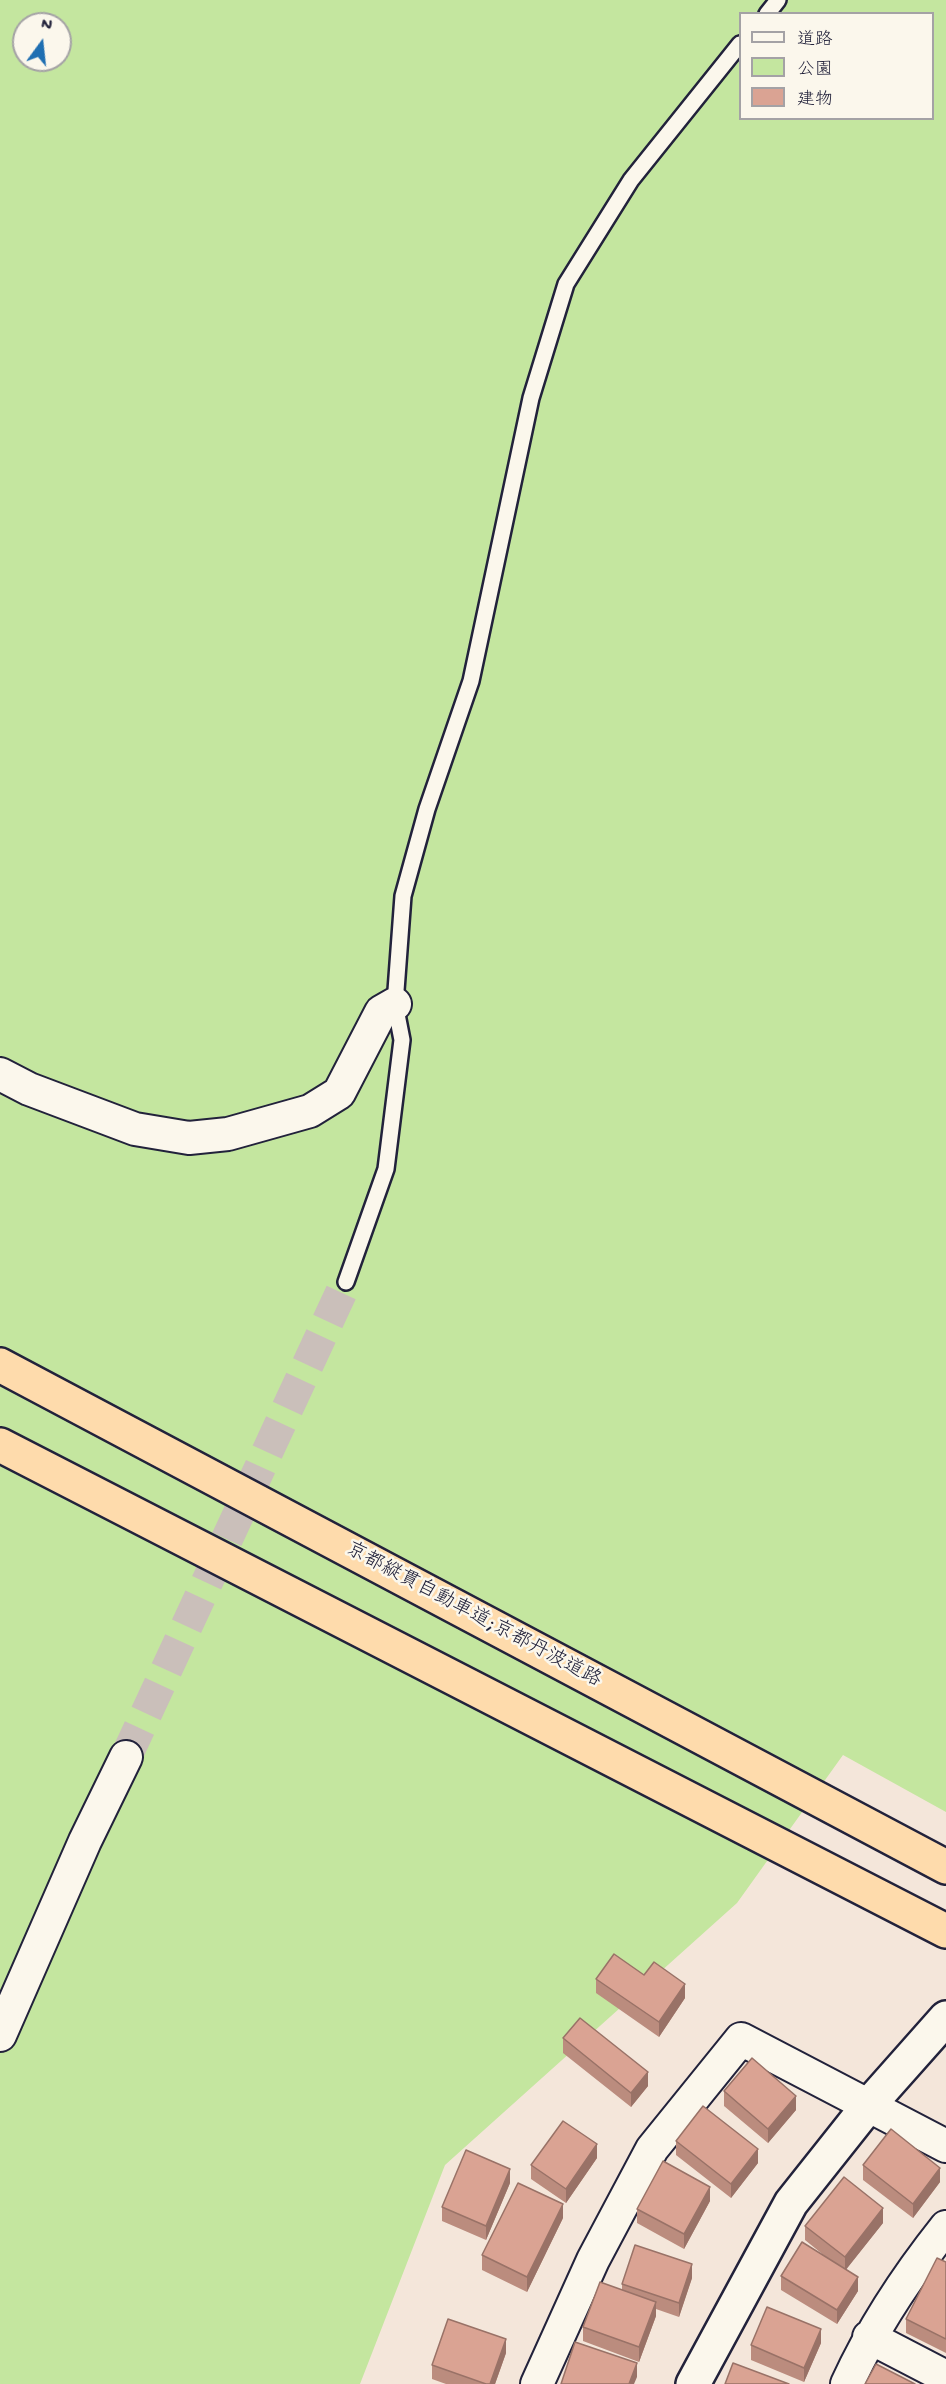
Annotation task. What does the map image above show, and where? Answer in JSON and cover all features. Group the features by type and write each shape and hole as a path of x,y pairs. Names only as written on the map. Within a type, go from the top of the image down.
{"highway":[{"name":"京都縦貫自動車道;京都丹波道路","path":"0,1365 946,1867"},
{"path":"0,1445 946,1931"}],"street":[{"path":"0,1074 28,1089 135,1129 189,1138 228,1134 310,1111 339,1093 381,1012 395,1004"},
{"path":"0,2036 85,1841 126,1757"},
{"path":"693,2384 790,2203 898,2070 946,2018"},
{"path":"537,2384 592,2260 652,2149 741,2039 946,2146"},
{"path":"847,2384 869,2337 920,2260 946,2227"},
{"path":"869,2337 946,2378"}],"lane":[{"path":"768,12 778,0"},
{"path":"346,1282 386,1169 402,1040 395,1004 403,896 427,809 471,681 531,398 566,284 631,180 739,46"}],"green space":[{"path":"0,0 946,0 946,1812 843,1755 737,1903 445,2165 360,2384 0,2384"}],"building":[{"path":"614,1954 644,1975 654,1962 685,1984 659,2022 596,1979"},
{"path":"580,2018 648,2072 631,2093 563,2038"},
{"path":"752,2058 796,2096 768,2129 724,2091"},
{"path":"703,2106 758,2149 731,2184 676,2141"},
{"path":"563,2121 597,2144 566,2189 531,2165"},
{"path":"891,2129 940,2168 913,2204 863,2165"},
{"path":"466,2150 510,2169 486,2226 442,2207"},
{"path":"663,2161 710,2187 684,2234 637,2209"},
{"path":"844,2177 883,2208 845,2257 805,2226"},
{"path":"518,2183 563,2204 527,2277 482,2255"},
{"path":"802,2242 858,2277 837,2310 781,2276"},
{"path":"635,2245 692,2264 679,2303 622,2284"},
{"path":"937,2258 946,2262 946,2339 906,2319"},
{"path":"600,2282 656,2302 639,2347 583,2327"},
{"path":"767,2307 821,2329 804,2368 751,2345"},
{"path":"448,2319 506,2339 490,2384 432,2365"},
{"path":"575,2342 637,2363 629,2384 561,2384"},
{"path":"733,2363 789,2384 725,2384"},
{"path":"876,2364 915,2384 865,2384"}],"tunnel":[{"path":"126,1757 346,1282"}]}
